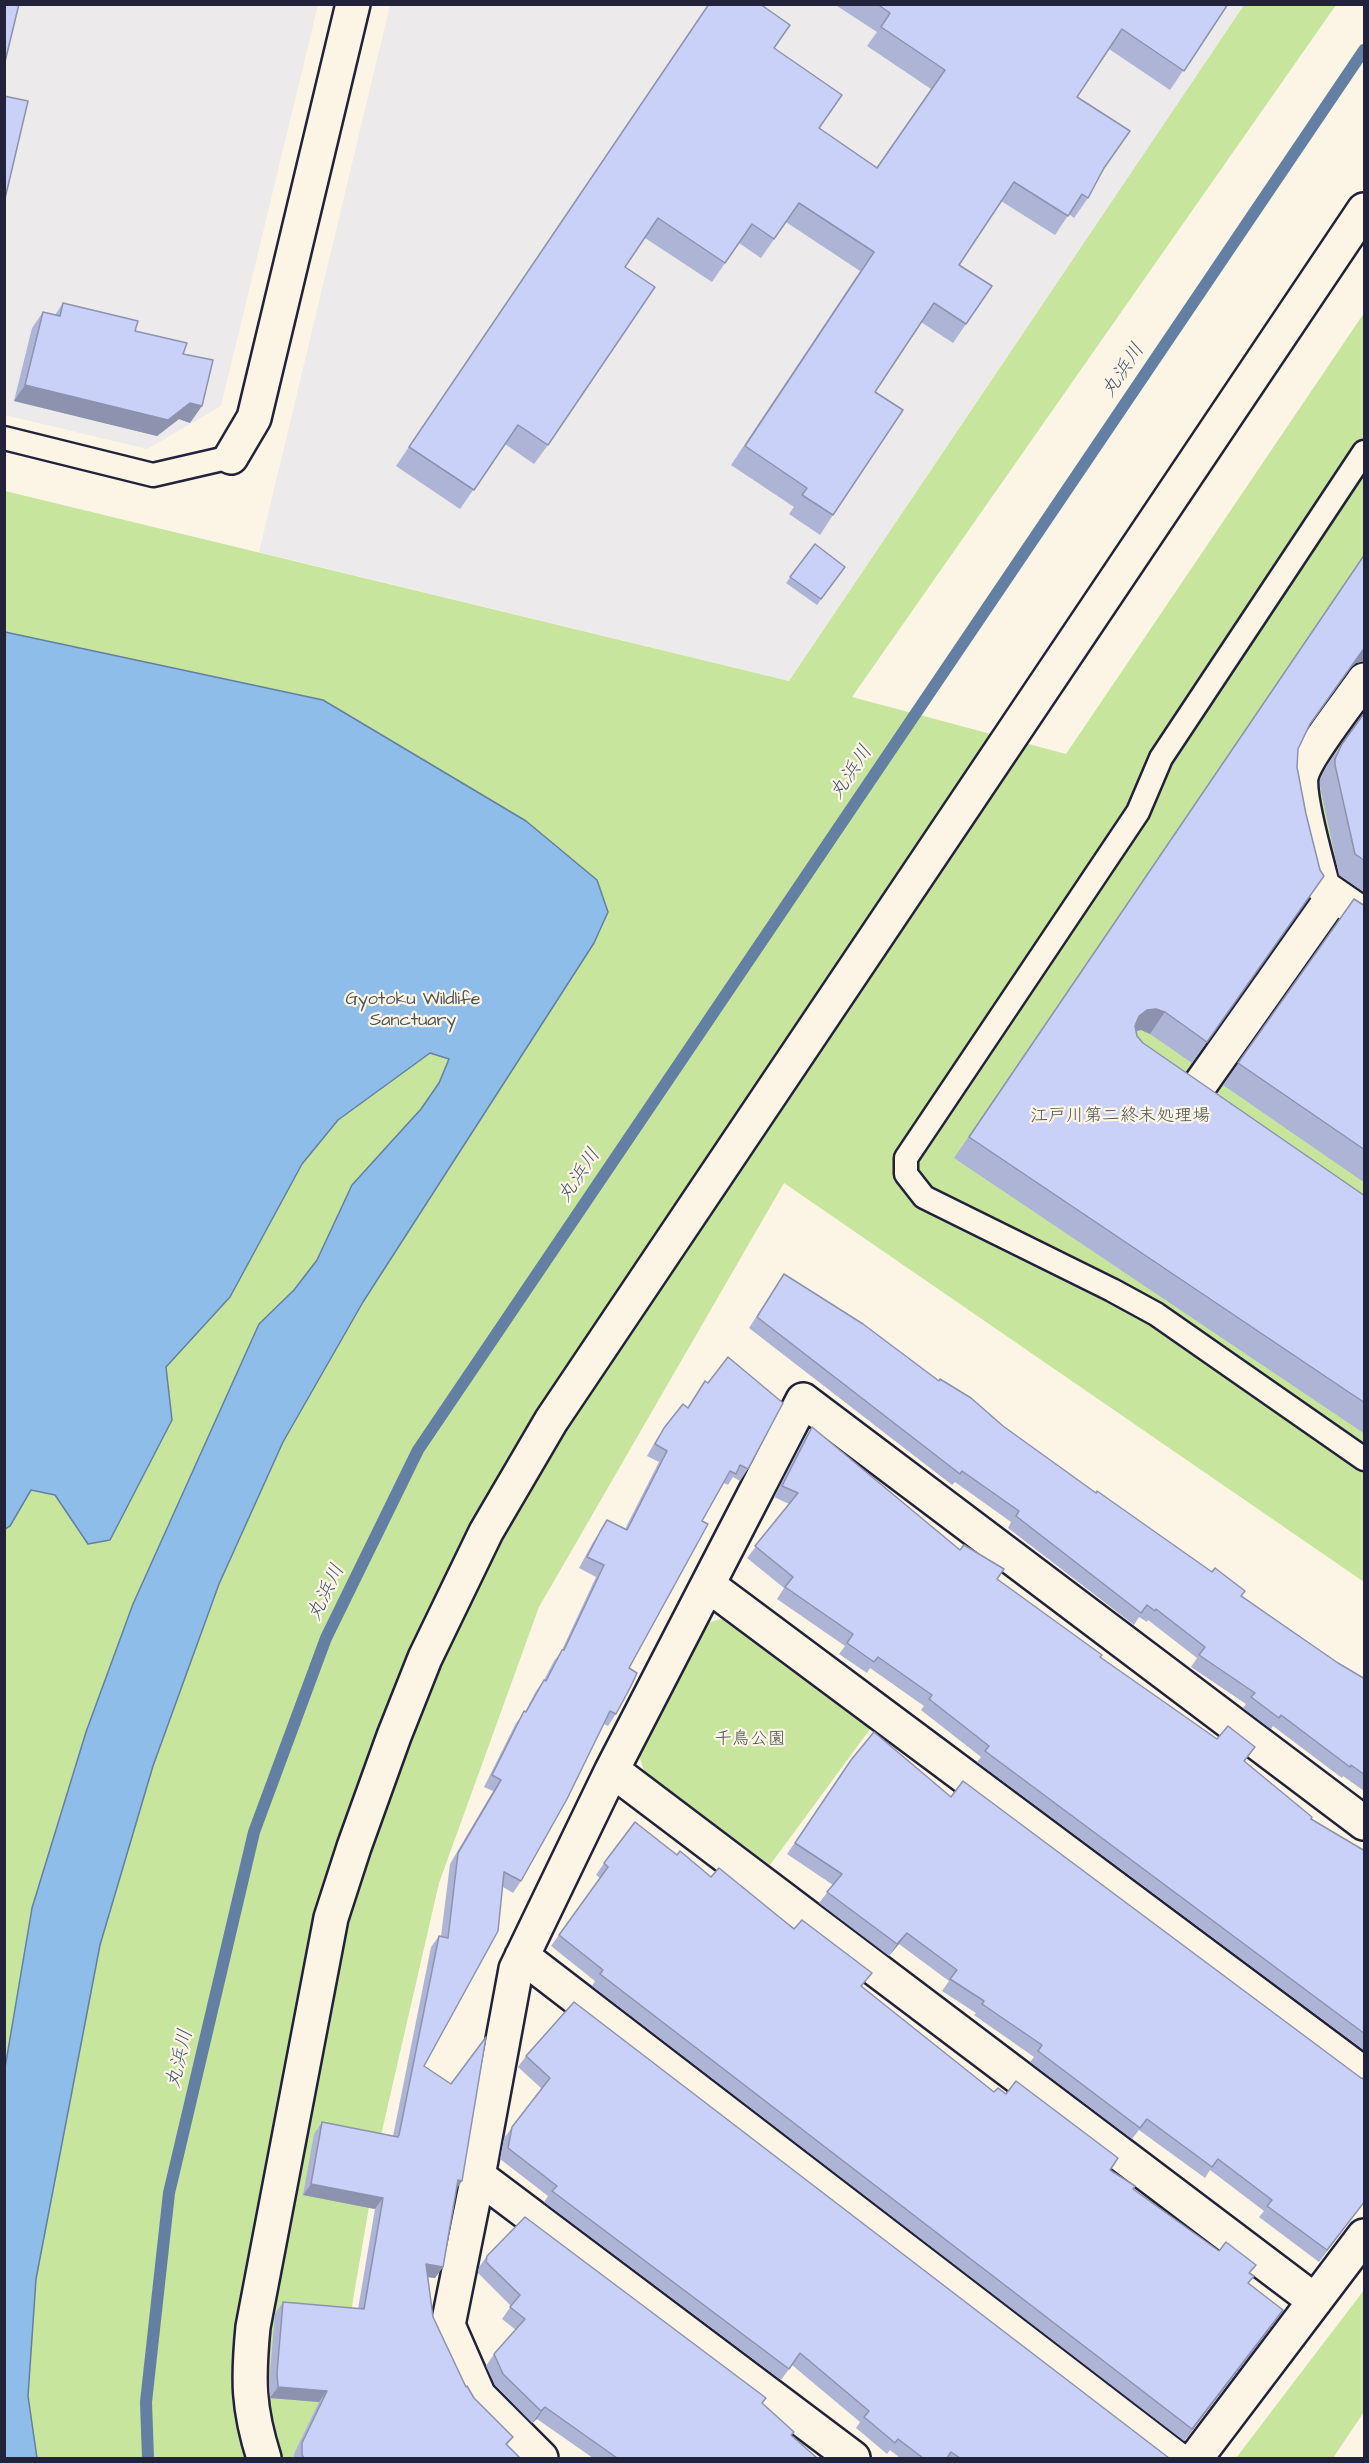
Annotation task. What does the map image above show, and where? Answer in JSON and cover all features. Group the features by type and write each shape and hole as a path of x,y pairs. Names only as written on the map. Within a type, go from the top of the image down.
{"street":[{"path":"231,457 254,418 353,4"},
{"path":"264,2458 253,2424 250,2395 249,2370 253,2327 331,1918 354,1847 425,1658 486,1532 551,1421 1365,210"},
{"path":"1365,680 1309,759 1301,777 1302,798 1323,887 1365,915"},
{"path":"1168,1069 1207,1096 1334,895"},
{"path":"542,2458 479,2396 448,2325 516,1969 612,1770 803,1400 1365,1823"},
{"path":"708,1585 1365,2074"},
{"path":"612,1770 1315,2301"},
{"path":"522,1956 1176,2458"},
{"path":"478,2176 853,2458"},
{"path":"1196,2458 1365,2236"}],"lane":[{"path":"4,438 153,475 231,457"},
{"path":"1365,452 1161,758 1138,812 906,1158 906,1174 924,1197 1156,1314 1365,1459"}],"shaded area":[{"path":"5,5 318,5 221,406 147,449 5,415"},
{"path":"390,5 1244,5 789,681 259,552"}],"green space":[{"name":"Gyotoku Wildlife Sanctuary","path":"1244,5 1336,5 852,697 1066,754 1364,313 1364,1582 784,1183 539,1607 439,1883 382,2131 346,2341 365,2458 5,2458 5,491 789,681"},
{"name":"千鳥公園","path":"729,1616 876,1721 770,1865 644,1771 638,1752 702,1625"},
{"path":"1364,2290 1364,2412 1333,2458 1236,2458"}],"water":[{"path":"5,632 323,700 526,821 597,880 608,912 594,943 363,1302 283,1442 219,1584 153,1766 100,1945 36,2279 28,2396 37,2458 4,2458 5,2068 32,1908 86,1732 133,1604 259,1324 294,1290 317,1260 352,1185 421,1109 439,1083 449,1059 430,1053 338,1120 302,1164 230,1297 166,1367 172,1420 110,1540 88,1544 55,1495 31,1490 10,1526 5,1529"}],"building":[{"path":"4,4 19,4 4,66"},
{"path":"709,4 760,4 790,25 774,48 842,95 819,128 877,168 945,70 881,27 890,13 877,4 1228,4 1184,71 1122,29 1077,97 1130,131 1104,168 1088,198 1082,194 1068,216 1014,182 959,265 992,286 966,324 934,303 875,392 903,410 833,515 802,495 807,488 745,446 874,252 799,203 774,239 752,224 725,263 658,218 625,267 655,287 548,445 518,425 474,490 409,447"},
{"path":"4,96 28,101 4,203"},
{"path":"63,303 138,321 135,331 187,343 183,354 213,360 202,406 190,403 168,420 25,385 43,312 60,316"},
{"path":"815,544 845,567 821,599 790,577"},
{"path":"1365,554 1365,647 1310,724 1298,749 1297,767 1306,814 1320,870 1324,876 1207,1042 1165,1012 1156,1009 1147,1010 1139,1016 1135,1026 1137,1036 1143,1043 1365,1196 1365,1403 969,1137"},
{"path":"1365,712 1365,861 1355,854 1335,759 1342,744"},
{"path":"1354,899 1365,906 1365,1150 1238,1063"},
{"path":"784,1274 863,1324 939,1381 940,1379 971,1398 1003,1426 1096,1493 1097,1491 1212,1572 1215,1568 1245,1591 1241,1596 1365,1679 1365,1775 1351,1765 1350,1767 1281,1715 1279,1718 1251,1697 1255,1693 1199,1655 1205,1647 1156,1609 1155,1611 1147,1605 1141,1613 1016,1516 1019,1511 962,1471 960,1474 757,1317"},
{"path":"728,1357 783,1403 748,1469 740,1465 736,1474 730,1471 702,1521 708,1524 629,1668 637,1673 631,1686 616,1714 610,1711 567,1799 521,1881 504,1872 498,1931 424,2066 451,2084 486,2037 462,2181 458,2180 443,2267 426,2264 433,2317 466,2387 513,2437 506,2444 520,2458 304,2458 302,2443 327,2391 278,2387 277,2373 283,2302 364,2309 383,2198 311,2184 322,2122 398,2137 439,1936 448,1938 458,1853 501,1780 492,1775 524,1711 526,1712 564,1650 604,1565 587,1557 600,1532 607,1520 627,1530 667,1451 655,1444 664,1428 683,1404 688,1408 705,1381 708,1383"},
{"path":"812,1427 960,1550 964,1545 1004,1569 997,1579 1102,1655 1100,1657 1217,1739 1228,1726 1255,1747 1244,1761 1312,1817 1311,1819 1365,1851 1365,2034 985,1751 989,1746 929,1699 932,1695 878,1657 874,1662 847,1643 853,1634 785,1587 793,1577 755,1546 798,1493 782,1486"},
{"path":"874,1732 951,1797 963,1781 1365,2079 1365,2201 1327,2250 1267,2206 1272,2200 1218,2159 1212,2167 1147,2119 1140,2128 1038,2051 1042,2045 982,2004 984,2001 950,1979 957,1970 907,1933 897,1944 827,1892 842,1874 795,1843 851,1760"},
{"path":"635,1822 677,1855 680,1851 711,1877 719,1868 794,1929 802,1920 872,1973 861,1986 994,2092 998,2088 1006,2094 1016,2081 1118,2158 1110,2170 1135,2186 1133,2189 1219,2251 1226,2242 1256,2265 1249,2273 1254,2276 1248,2283 1283,2310 1192,2429 600,1974 603,1970 559,1935 608,1867 604,1863"},
{"path":"574,2002 1169,2458 960,2458 951,2452 947,2458 923,2458 898,2439 895,2443 864,2417 869,2411 800,2353 789,2369 552,2191 557,2186 508,2148 512,2127 550,2078 526,2056"},
{"path":"525,2217 766,2398 762,2403 794,2432 791,2435 817,2458 617,2458 545,2407 541,2411 503,2374 494,2354 525,2319 510,2307 520,2295 486,2262 487,2256"}],"waterway":[{"name":"丸浜川","path":"148,2458 146,2402 169,2193 254,1832 326,1638 418,1450 1364,50"}],"park label":[{"name":"江戸川第二終末処理場","path":"1120,1117"}]}
